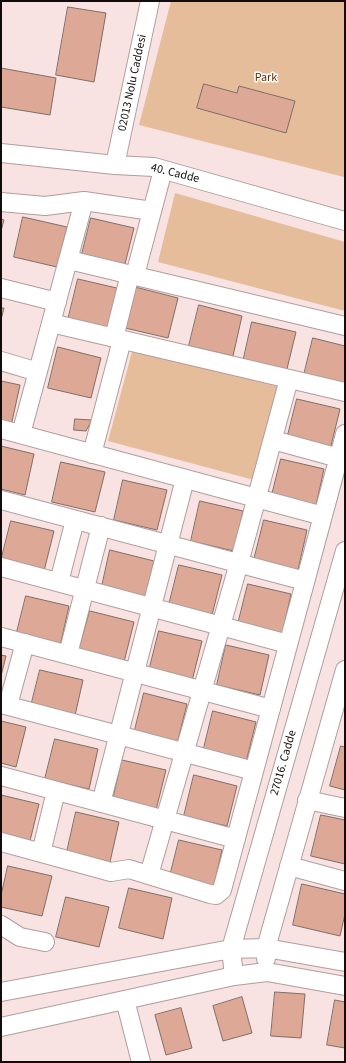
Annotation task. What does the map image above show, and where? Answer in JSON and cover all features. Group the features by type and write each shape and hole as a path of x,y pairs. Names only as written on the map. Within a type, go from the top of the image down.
{"street":[{"name":"02013 Nolu Caddesi","path":"115,165 150,1"},
{"name":"40. Cadde","path":"1,152 115,165 154,167 345,220"},
{"path":"92,454 132,275 163,170"},
{"path":"1,202 45,206 84,200 152,211"},
{"path":"21,434 84,200"},
{"path":"69,260 345,326"},
{"path":"1,288 57,302"},
{"path":"52,323 345,392"},
{"path":"1,361 38,372"},
{"path":"149,875 239,563 289,379"},
{"path":"1,429 323,516"},
{"path":"1,842 111,872 129,869 210,894 216,894 222,890 345,434"},
{"path":"273,440 339,458"},
{"path":"101,803 185,479"},
{"path":"1,500 305,581"},
{"path":"59,582 75,520"},
{"path":"68,654 101,526"},
{"name":"27016. Cadde","path":"234,976 231,949 345,551"},
{"path":"2,570 59,582 288,644"},
{"path":"1,637 271,709"},
{"path":"25,643 4,704 254,771"},
{"path":"267,972 266,948 345,670"},
{"path":"1,776 236,839"},
{"path":"41,853 56,791"},
{"path":"307,800 345,808"},
{"path":"289,866 345,881"},
{"path":"1,925 20,937 45,942"},
{"path":"1,992 231,949 266,948 345,962"},
{"path":"1,1027 234,976 267,972 345,986"},
{"path":"125,1000 141,1062"}],"green space":[{"name":"Park","path":"171,1 345,1 344,177 139,125"},
{"path":"175,193 345,242 345,311 158,262"},
{"path":"133,348 279,387 254,480 108,441"}],"building":[{"path":"68,7 106,13 94,82 56,75"},
{"path":"1,68 56,78 50,115 1,107"},
{"path":"204,84 237,93 239,86 295,101 286,133 197,108"},
{"path":"23,217 67,227 57,267 14,257"},
{"path":"91,218 134,228 124,268 81,258"},
{"path":"1,219 4,220 1,231"},
{"path":"78,279 121,289 112,330 68,320"},
{"path":"135,287 178,298 168,338 125,328"},
{"path":"199,305 242,316 233,356 189,346"},
{"path":"1,308 4,308 1,320"},
{"path":"252,322 296,332 286,373 243,362"},
{"path":"313,338 345,346 345,388 303,379"},
{"path":"58,347 101,358 91,398 48,388"},
{"path":"1,381 20,385 11,426 1,423"},
{"path":"297,399 340,409 330,450 287,439"},
{"path":"75,419 92,420 86,431 74,430"},
{"path":"1,446 34,454 25,495 1,489"},
{"path":"281,459 324,469 315,510 271,499"},
{"path":"61,462 105,472 95,512 52,502"},
{"path":"123,480 167,490 157,530 114,520"},
{"path":"200,501 243,511 234,551 191,541"},
{"path":"264,520 307,530 298,570 254,560"},
{"path":"11,521 54,531 44,571 1,561"},
{"path":"110,550 154,561 144,601 101,591"},
{"path":"179,565 222,575 212,615 169,605"},
{"path":"248,584 291,594 282,635 238,624"},
{"path":"26,596 69,606 60,646 16,636"},
{"path":"90,611 134,622 124,662 79,650"},
{"path":"159,631 202,641 192,681 149,671"},
{"path":"226,645 269,655 260,695 217,685"},
{"path":"1,655 6,656 1,676"},
{"path":"40,670 83,680 74,720 30,710"},
{"path":"144,693 187,704 177,744 134,734"},
{"path":"213,711 256,722 246,762 203,752"},
{"path":"1,721 26,727 16,767 1,763"},
{"path":"55,739 98,749 89,789 45,779"},
{"path":"341,746 345,747 345,790 330,786"},
{"path":"122,760 166,770 156,810 113,800"},
{"path":"194,775 237,786 227,826 184,816"},
{"path":"1,795 39,804 29,845 1,838"},
{"path":"76,812 119,822 110,862 67,852"},
{"path":"321,815 345,820 345,864 311,856"},
{"path":"179,840 222,850 213,890 169,880"},
{"path":"8,866 52,876 42,916 1,907 1,896"},
{"path":"302,884 345,894 345,914 340,936 293,925"},
{"path":"129,888 172,898 163,939 119,928"},
{"path":"66,897 109,907 99,947 56,937"},
{"path":"275,992 305,994 301,1038 271,1036"},
{"path":"242,997 252,1033 223,1041 213,1006"},
{"path":"335,1000 345,1002 345,1048 327,1045"},
{"path":"181,1008 192,1048 166,1055 155,1015"}]}
